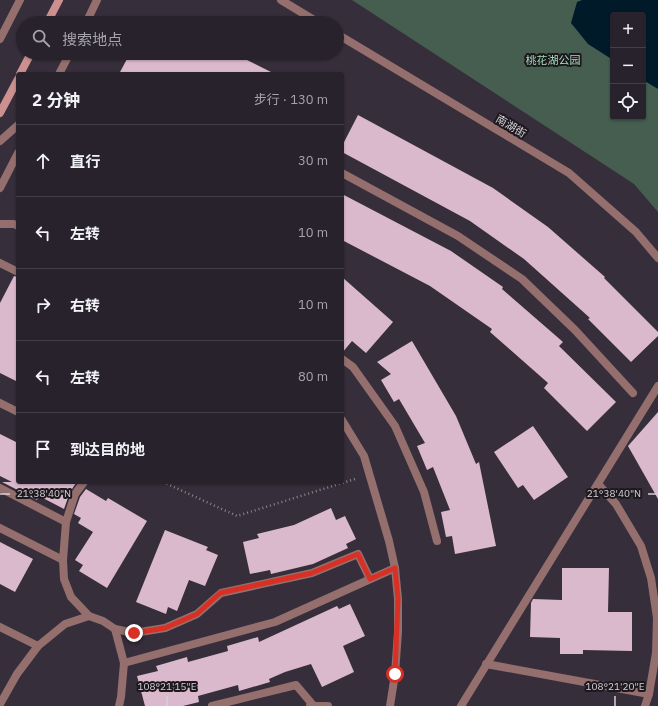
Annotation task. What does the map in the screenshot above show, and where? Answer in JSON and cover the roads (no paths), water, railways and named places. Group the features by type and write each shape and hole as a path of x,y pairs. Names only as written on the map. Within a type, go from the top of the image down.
{"street":[{"path":"0,39 20,0"},
{"path":"51,16 59,0"},
{"path":"90,16 98,0"},
{"path":"281,0 307,16"},
{"name":"南湖街","path":"344,38 569,174 636,232 658,258"},
{"path":"21,72 27,60"},
{"path":"60,72 66,60"},
{"path":"0,113 16,83"},
{"path":"0,140 16,127"},
{"path":"0,188 16,157"},
{"path":"344,174 458,236 522,279 575,330 633,393"},
{"path":"0,224 16,225"},
{"path":"0,263 16,271"},
{"path":"344,360 354,367 395,426 424,492 437,542"},
{"path":"461,706 658,386"},
{"path":"0,403 16,411"},
{"path":"344,423 364,456 389,541 395,568 398,599 398,632 395,674 390,706"},
{"path":"82,484 75,494 66,522 63,560 64,579 71,597 89,616 103,620 115,629 134,633 165,628 197,614 220,593 312,573 358,554 370,579"},
{"path":"598,484 616,504 641,546 651,578 657,618 656,653 649,694 645,706"},
{"path":"0,488 66,522"},
{"path":"0,528 63,560"},
{"path":"124,663 275,622 395,568"},
{"path":"0,704 17,674 38,646 65,624 89,616"},
{"path":"0,627 38,646"},
{"path":"115,629 124,663 119,706"},
{"path":"486,664 649,694"},
{"path":"212,706 296,685 312,706 328,706"}],"water":[{"path":"582,0 658,0 658,89 646,82 646,12 610,12 610,58 588,44 571,23 577,2"}],"park label":[{"name":"桃花湖公园","path":"553,60"}]}
